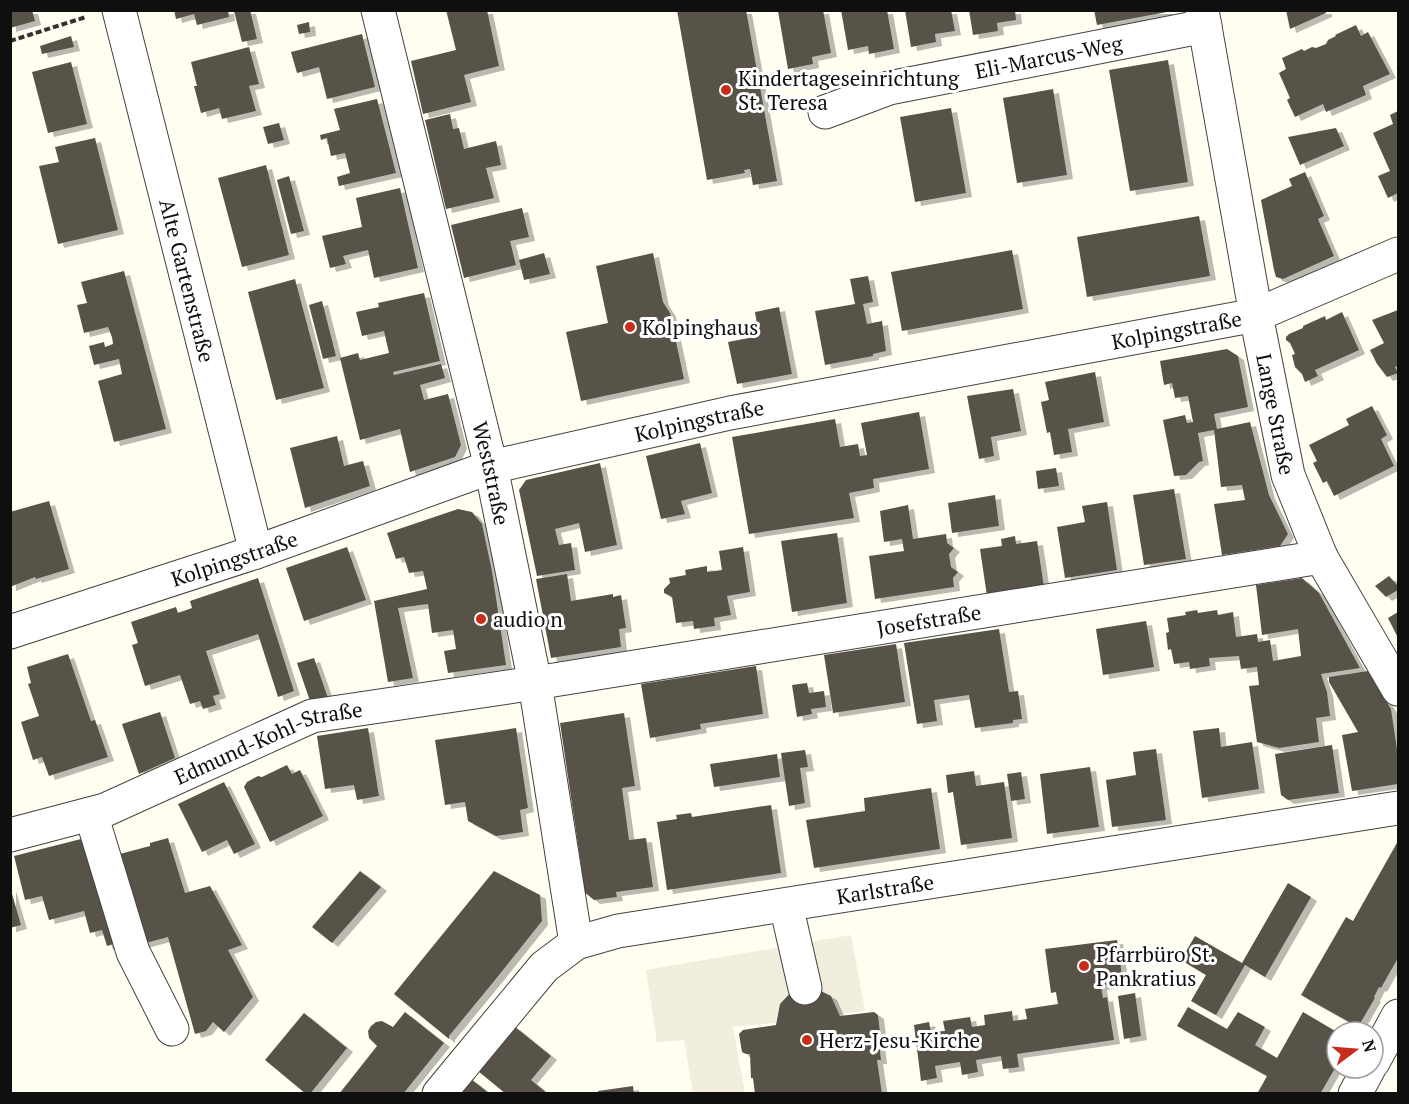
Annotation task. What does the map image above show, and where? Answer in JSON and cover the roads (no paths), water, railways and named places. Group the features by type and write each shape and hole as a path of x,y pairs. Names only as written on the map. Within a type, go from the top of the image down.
{"street":[{"name":"Weststraße","path":"378,10 491,467 535,683 576,943"},
{"name":"Alte Gartenstraße","path":"103,13 256,552"},
{"name":"Eli-Marcus-Weg","path":"825,112 889,88 1204,18"},
{"name":"Lange Straße","path":"1204,18 1256,315 1288,475 1321,557 1398,689"},
{"name":"Kolpingstraße","path":"10,632 256,552 491,467 730,413 1256,315 1398,254"},
{"name":"Josefstraße","path":"535,683 1321,557"},
{"name":"Edmund-Kohl-Straße","path":"10,835 91,814 116,805 312,716 535,683"},
{"name":"Karlstraße","path":"439,1094 544,967 576,943 618,931 1398,808"},
{"path":"91,814 133,952 172,1029"},
{"path":"786,905 805,988"},
{"path":"1385,1040 1398,1016"},
{"path":"1355,1094 1363,1080"}],"place":[{"name":"Kindertageseinrichtung St. Teresa","path":"726,90"},
{"name":"Kolpinghaus","path":"630,327"},
{"name":"audio n","path":"481,619"},
{"name":"Pfarrbüro St. Pankratius","path":"1084,966"},
{"name":"Herz-Jesu-Kirche","path":"807,1040"}]}
